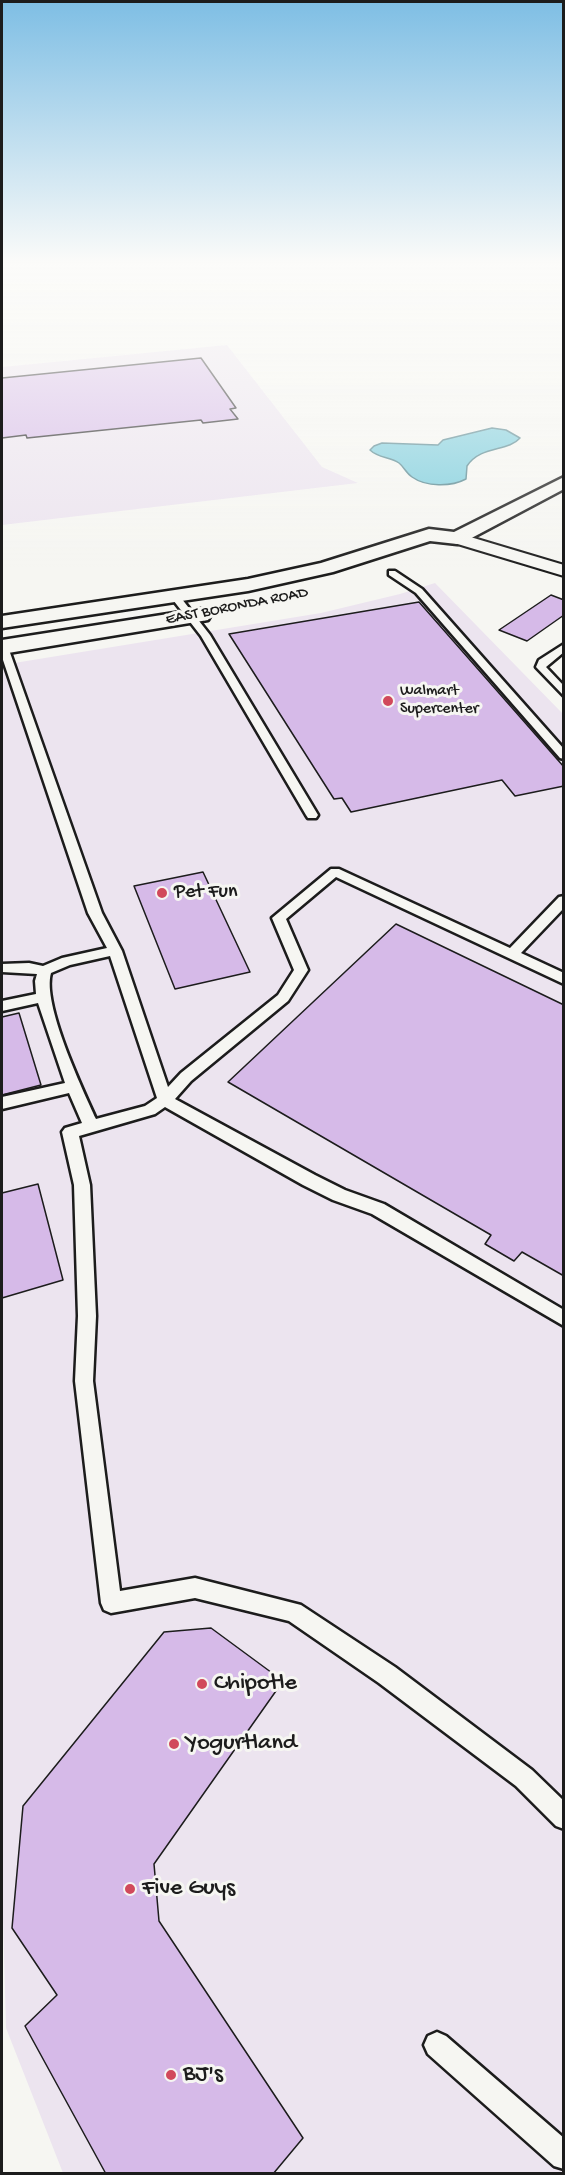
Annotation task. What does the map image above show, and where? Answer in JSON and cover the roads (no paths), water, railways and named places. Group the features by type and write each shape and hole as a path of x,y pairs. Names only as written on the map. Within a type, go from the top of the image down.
{"main road":[{"path":"438,556 458,549 458,538 564,482"},
{"name":"EAST BORONDA ROAD","path":"2,622 175,596 299,574 385,551 429,535 458,538"},
{"path":"382,575 411,566"},
{"name":"EAST BORONDA ROAD","path":"2,647 215,612"}],"street":[{"path":"458,538 564,571"}],"lane":[{"path":"382,575 419,591 564,756"},
{"path":"175,596 192,616 260,724 312,815"},
{"path":"2,647 95,913 115,951 165,1100 309,1180 339,1195 378,1209 564,1319"},
{"path":"564,647 543,662 541,666 564,693"},
{"path":"564,979 335,872 279,918 301,970 283,998 186,1077 165,1100 150,1110 70,1132 82,1185 87,1316 84,1381 111,1603 195,1588 294,1612 387,1675 524,1778 564,1818"},
{"path":"511,955 564,900"},
{"path":"91,1126 73,1087 43,997 40,978 44,971 54,966 115,951"},
{"path":"3,968 29,968 44,971"},
{"path":"2,1006 43,997"},
{"path":"2,1103 73,1087"},
{"path":"437,2045 564,2156"}],"water":[{"path":"492,428 506,430 520,438 509,445 473,459 467,466 466,479 460,482 439,485 424,483 410,475 399,463 370,450 382,443 438,445 443,440"}],"place":[{"name":"Walmart Supercenter","path":"388,701"},
{"name":"Pet Fun","path":"162,893"},
{"name":"Chipotle","path":"202,1684"},
{"name":"Yogurtland","path":"174,1744"},
{"name":"Five Guys","path":"130,1889"},
{"name":"BJ's","path":"171,2075"}]}
